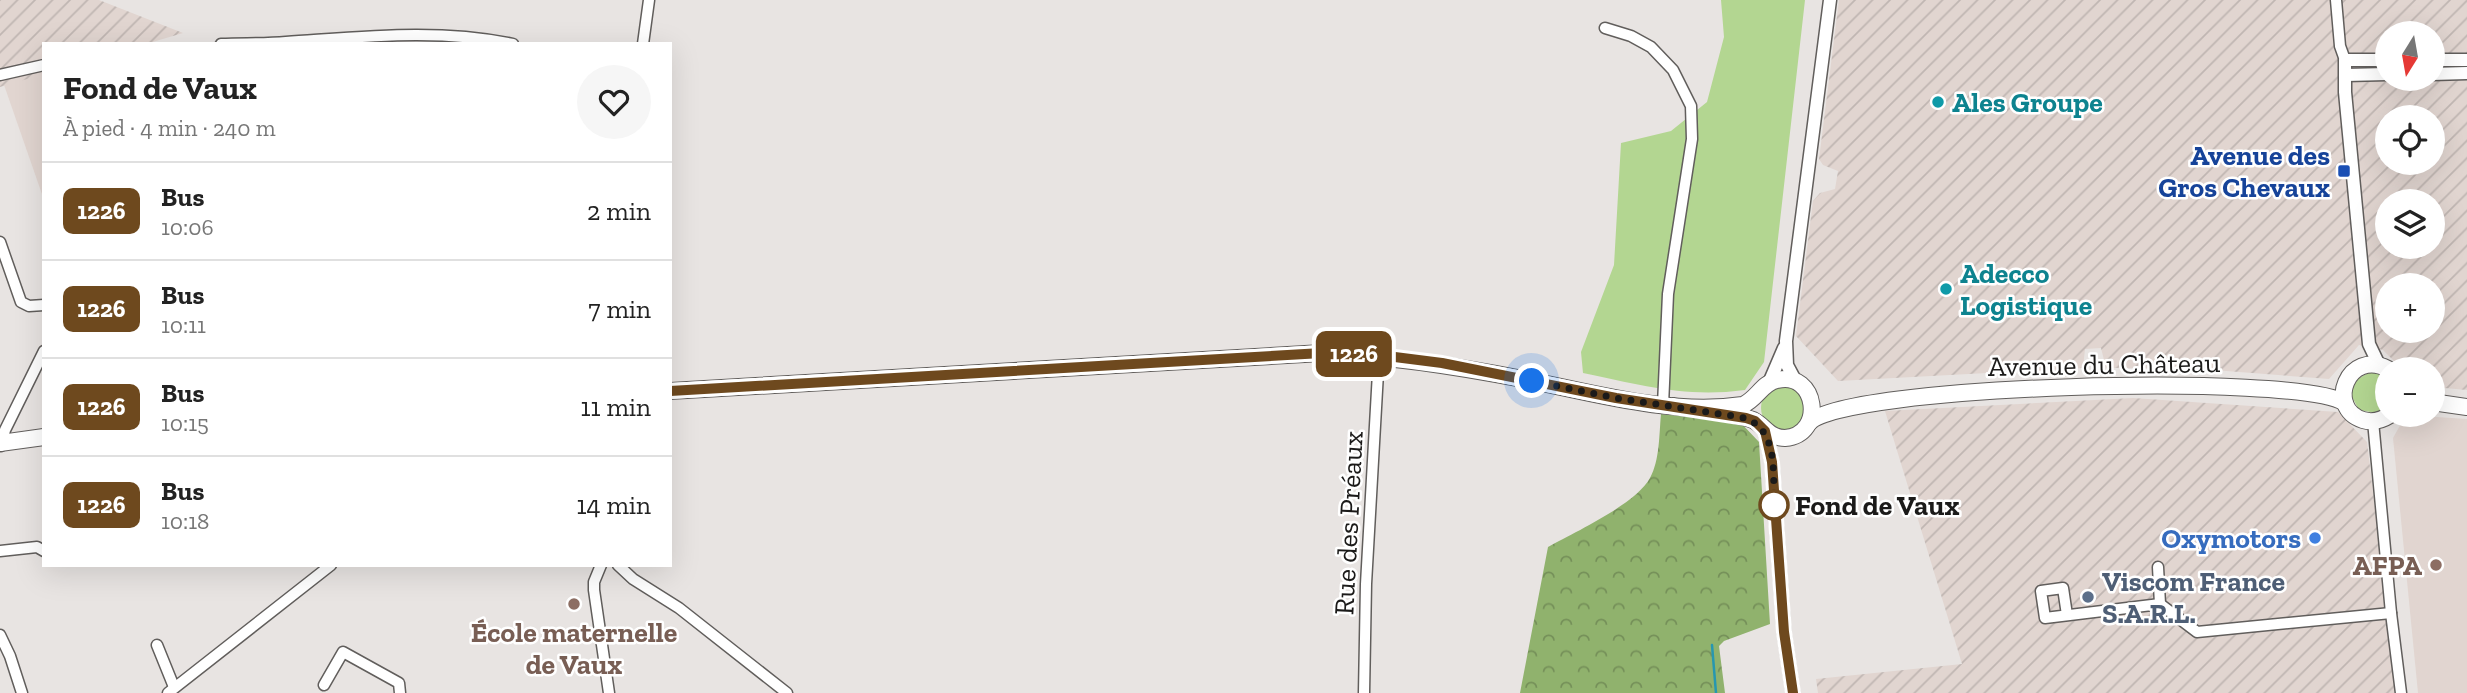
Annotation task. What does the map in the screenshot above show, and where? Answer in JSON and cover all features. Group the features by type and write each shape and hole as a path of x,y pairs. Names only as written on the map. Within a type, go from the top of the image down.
{"main road":[{"path":"672,391 1322,353 1379,355 1442,363 1616,398 1668,406 1740,417 1773,436 1785,438 1798,434 1809,423 1813,410 1811,397 1805,388 1796,382 1781,379 1769,383 1757,396 1740,406 1668,406"},
{"name":"Avenue du Château","path":"2322,394 2345,383 2354,371 2375,367"},
{"path":"2345,383 2346,403"},
{"name":"Avenue du Château","path":"1811,397 1828,402 1887,401 2012,390 2162,384 2322,394 2346,403 2356,416 2373,421"},
{"path":"1757,396 1754,410 1762,428"},
{"name":"Avenue du Château","path":"1809,423 1815,416 1827,412 1887,401"},
{"path":"2445,405 2466,407"},
{"path":"1,445 42,437"}],"street":[{"path":"643,42 649,0"},
{"path":"1796,382 1787,365 1786,341 1830,0"},
{"path":"2336,0 2340,46 2345,60 2345,92 2370,344 2375,360"},
{"path":"1605,28 1631,36 1651,47 1673,70 1691,106 1692,139 1668,294 1668,406"},
{"path":"294,42 364,36 452,35 499,42"},
{"path":"2345,60 2375,60"},
{"path":"2445,60 2467,60"},
{"path":"0,75 42,65"},
{"path":"2445,74 2467,73"},
{"path":"2346,75 2375,74"},
{"path":"0,243 21,302 29,306 42,305"},
{"path":"1769,383 1786,341"},
{"path":"1,445 5,430 42,355"},
{"name":"Rue des Préaux","path":"1364,693 1366,584 1379,355"},
{"path":"2373,421 2401,693"},
{"path":"1762,428 1772,462 1784,632 1793,693"},
{"path":"1772,462 1776,446 1785,438"},
{"path":"0,551 37,547 42,550"},
{"path":"157,645 171,690 328,567"},
{"path":"600,567 594,590 609,693"},
{"path":"620,567 633,579 680,608 787,693"},
{"path":"2158,567 2160,604"},
{"path":"2067,615 2160,604 2197,632 2391,613"},
{"path":"0,635 22,693"},
{"path":"324,685 343,652 399,683 401,693"}],"shaded area":[{"path":"0,0 99,0 183,33 153,42 42,42 42,75 0,87"},
{"path":"1839,0 2467,0 2467,390 2445,388 2445,357 2390,357 2383,350 2359,345 2329,379 2187,368 2106,368 2101,348 2085,349 2083,368 1838,381 1796,336 1813,201 1820,193 1835,189 1838,171 1823,165 1819,159"},
{"path":"42,72 42,194 3,82"},
{"path":"2133,398 2338,412 2367,442 2387,609 2401,693 1818,693 1816,679 1962,664 1885,411"},
{"name":"AFPA","path":"2445,418 2467,419 2467,693 2418,693 2393,438 2399,427 2445,427"}],"green space":[{"path":"1721,0 1805,0 1764,362 1745,390 1723,392 1663,389 1583,373 1581,352 1614,265 1621,143 1671,131 1707,102 1724,37"},
{"path":"2370,372 2375,373 2375,413 2359,410 2351,395 2356,380"},
{"path":"1783,386 1792,387 1799,392 1804,399 1804,417 1799,424 1792,429 1783,430 1774,429 1767,424 1762,417 1761,408 1762,399 1767,392 1774,387"},
{"path":"1661,414 1741,423 1759,442 1770,624 1724,641 1719,646 1725,693 1520,693 1548,547 1604,517 1643,488 1656,463"}],"waterway":[{"path":"1712,645 1716,693"}],"bus line":[{"name":"1226","path":"672,391 1322,353 1379,355 1442,363 1616,398 1746,418 1755,421 1765,431 1772,462 1784,632 1793,693"}],"place":[{"name":"Ales Groupe","path":"1938,102"},
{"name":"Avenue des Gros Chevaux","path":"2344,171"},
{"name":"Adecco Logistique","path":"1946,289"},
{"name":"Fond de Vaux","path":"1774,505"},
{"name":"Oxymotors","path":"2315,538"},
{"name":"AFPA","path":"2436,565"},
{"name":"Viscom France S.A.R.L.","path":"2088,597"},
{"name":"École maternelle de Vaux","path":"574,604"}],"route":[{"path":"1532,381 1755,421 1765,431 1768,439 1774,505"}]}
